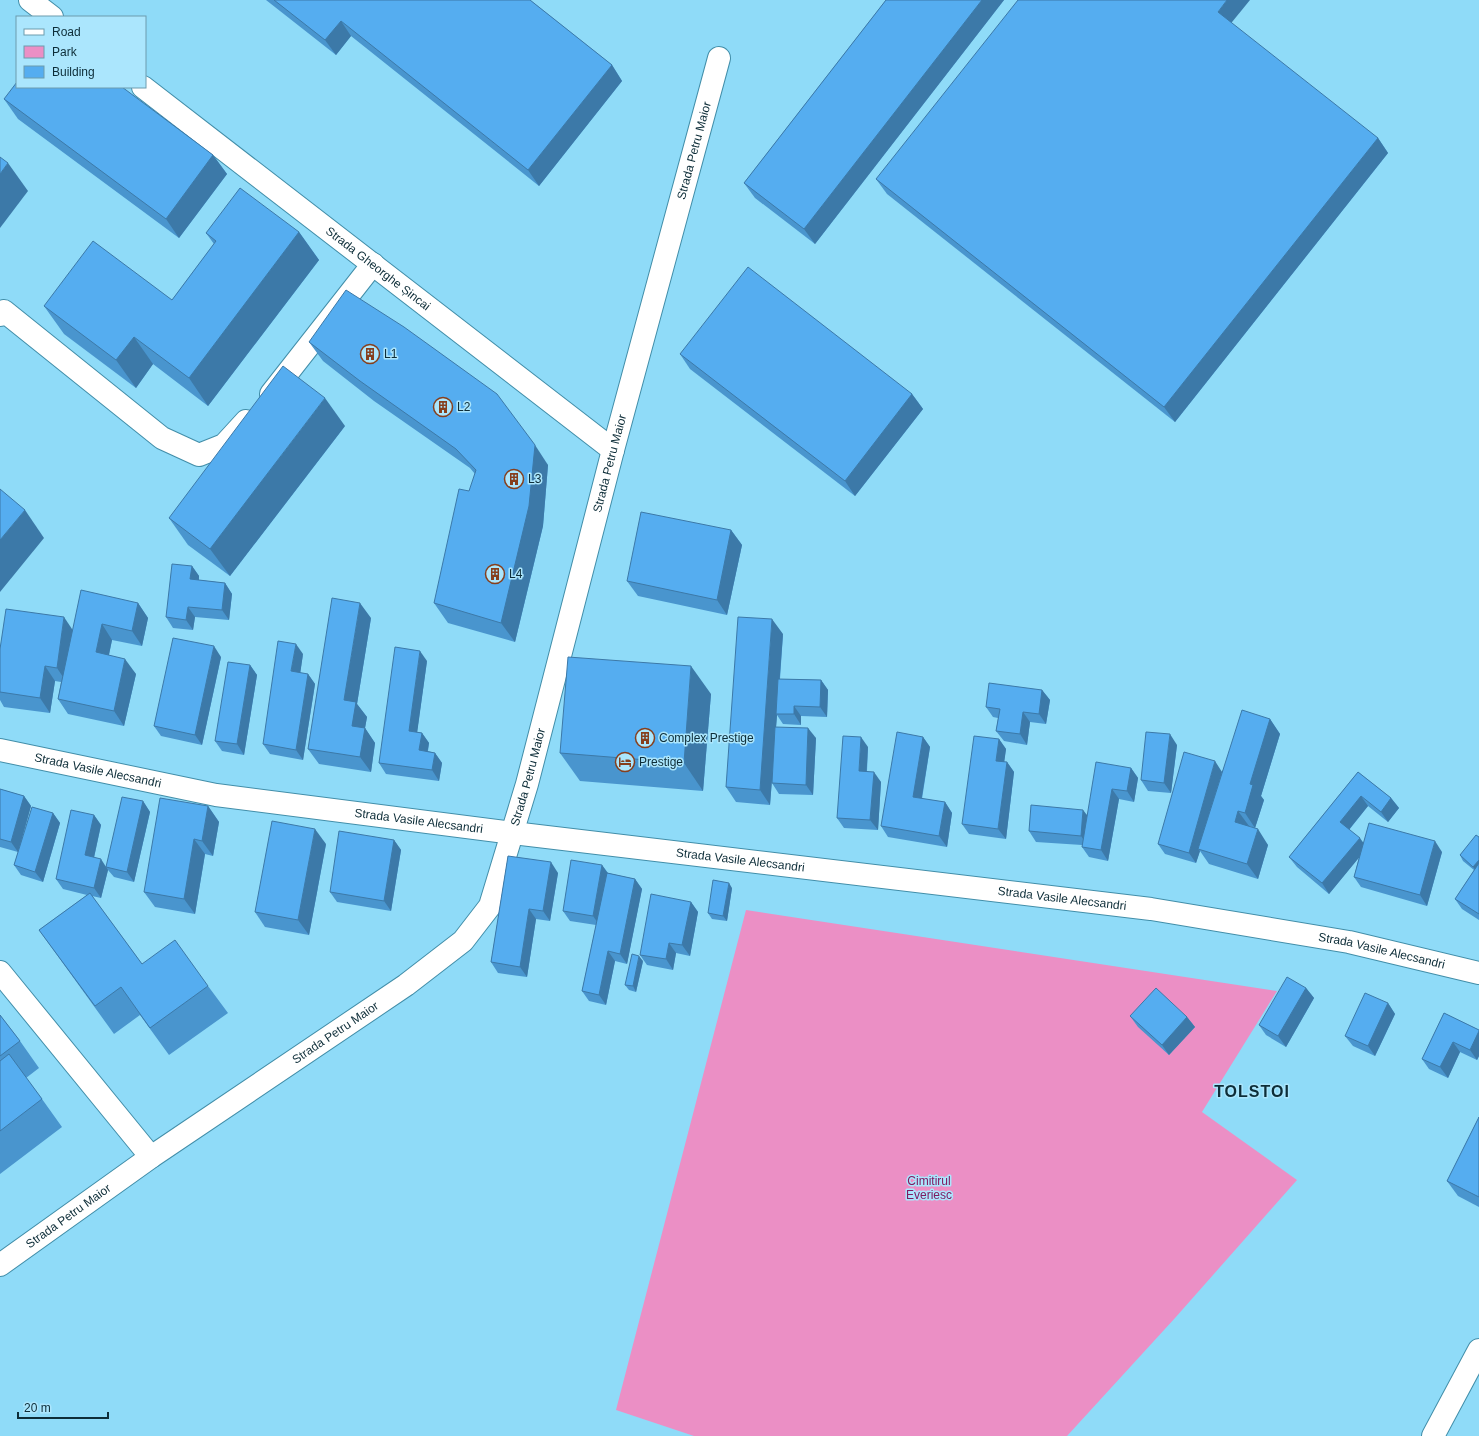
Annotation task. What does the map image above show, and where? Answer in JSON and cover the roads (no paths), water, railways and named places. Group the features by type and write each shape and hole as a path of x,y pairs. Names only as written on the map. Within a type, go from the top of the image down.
{"street":[{"path":"30,0 51,16"},
{"name":"Strada Petru Maior","path":"0,1265 151,1157 406,986 463,941 490,906 513,832 613,450 719,58"},
{"name":"Strada Gheorghe Șincai","path":"144,88 613,450"},
{"path":"2,313 162,438 199,455 224,445 269,397 373,264"},
{"name":"Strada Vasile Alecsandri","path":"0,750 216,795 1151,909 1349,942 1479,973"},
{"path":"0,972 151,1157"},
{"path":"1433,1436 1479,1350"}],"place":[{"name":"L1","path":"370,354"},
{"name":"L2","path":"443,407"},
{"name":"L3","path":"514,479"},
{"name":"L4","path":"495,574"},
{"name":"Complex Prestige","path":"645,738"},
{"name":"Prestige","path":"625,762"}],"district":[{"name":"TOLSTOI","path":"1252,1091"}],"park label":[{"name":"Cimitirul Everiesc","path":"929,1188"}]}
